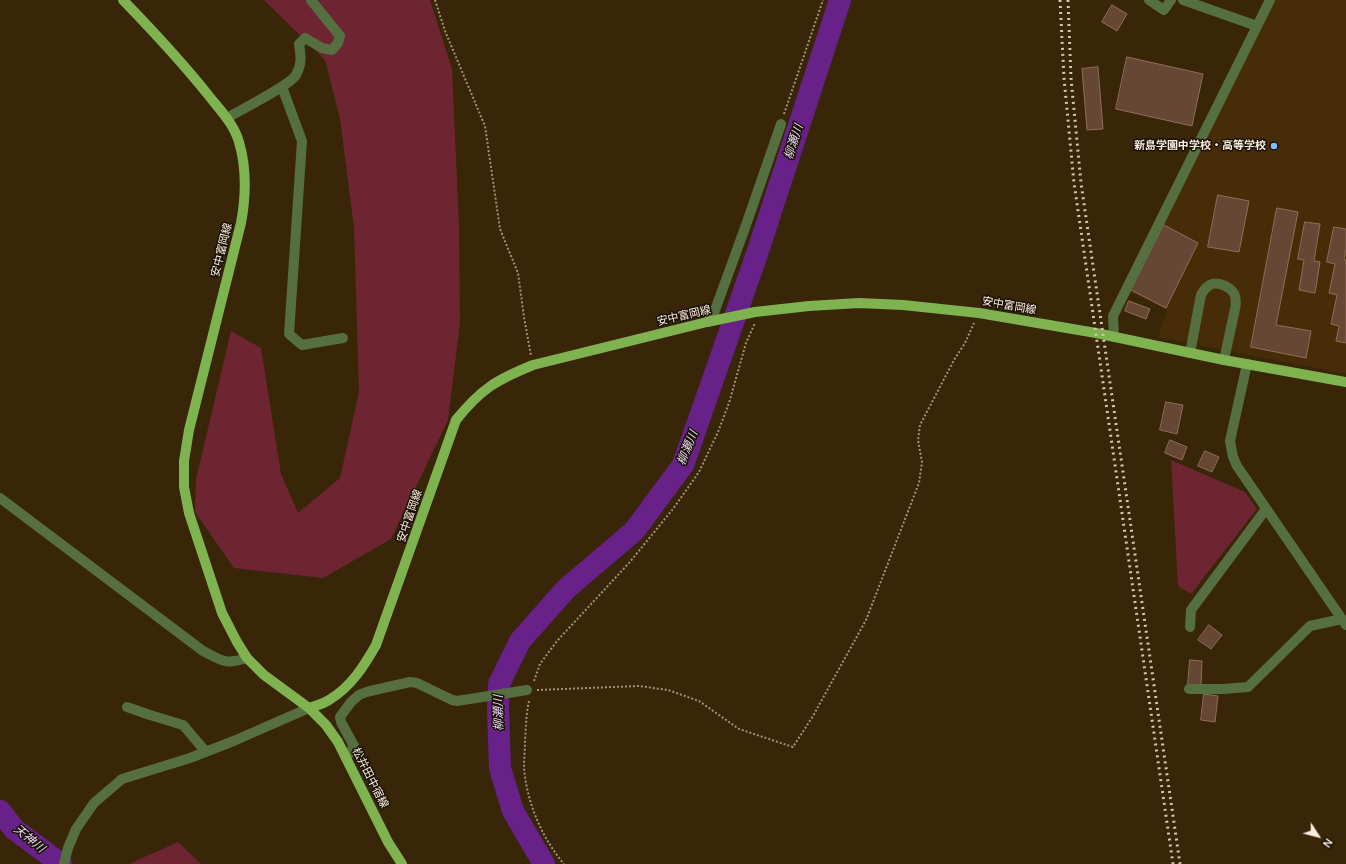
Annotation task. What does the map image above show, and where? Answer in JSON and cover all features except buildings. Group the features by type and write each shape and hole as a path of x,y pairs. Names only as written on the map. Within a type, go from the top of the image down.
{"main road":[{"name":"安中富岡線","path":"123,0 191,74 227,118 239,140 244,163 244,208 189,430 184,461 184,487 189,513 222,613 237,642 247,658 264,675 309,708 329,700 341,692 363,668 376,645 456,420 471,402 489,386 506,376 533,365 709,322 758,312 809,306 859,303 903,305 979,313 1114,337 1224,360 1346,382"},
{"name":"松井田中宿線","path":"309,708 326,725 338,742 388,842 402,864"}],"street":[{"path":"227,118 282,86 296,76 301,59 299,44 305,38 322,48 332,50 338,44 340,36 311,0"},
{"path":"1149,0 1164,10 1171,0"},
{"path":"1183,0 1257,26"},
{"path":"1114,337 1113,316 1270,0"},
{"path":"282,86 302,141 289,334 302,345 343,338"},
{"path":"709,322 714,313 746,225 781,124"},
{"path":"1190,353 1201,295 1205,288 1211,284 1218,283 1232,291 1235,295 1236,301 1224,360"},
{"path":"1190,689 1248,687 1310,626 1344,622 1237,466 1230,441 1247,364"},
{"path":"0,498 202,651 224,662 230,663 247,658"},
{"path":"1190,627 1191,610 1266,509"},
{"path":"346,758 354,746 341,722 340,717 350,702 366,692 410,682 417,683 452,700 530,690"},
{"path":"127,707 150,716 183,725 206,752"},
{"path":"64,864 68,848 76,829 94,804 122,779 206,752 273,725 309,708"}],"path":[{"path":"435,0 445,31 485,126 500,229 518,273 533,365"},
{"path":"781,124 823,0"},
{"path":"564,864 555,853 536,818 529,796 524,768 526,714 530,690 540,664 557,641 629,563 674,509 699,472 718,432 729,403 746,343 758,312"},
{"path":"530,690 639,686 668,690 699,701 739,729 793,747 866,620 919,483 922,462 918,440 920,425 954,360 965,343 979,313"}],"shaded area":[{"path":"264,0 430,0 452,69 459,226 460,323 448,420 391,539 323,578 234,568 195,512 196,479 231,331 261,348 281,474 298,513 340,478 359,392 354,228 340,119 325,60"},
{"name":"新島学園中学校・高等学校","path":"1275,0 1346,0 1346,374 1158,337 1167,310 1130,292"},
{"path":"1171,460 1245,492 1257,509 1191,594 1178,586"},
{"path":"178,842 201,864 129,864"}],"waterway":[{"name":"柳瀬川","path":"544,864 513,811 500,768 498,708 499,684 520,641 566,589 634,531 683,465 757,254 840,0"},
{"name":"天神川","path":"0,811 14,829 61,864"}],"railway":[{"path":"1060,0 1064,78 1074,183 1173,864"},
{"path":"1068,0 1071,78 1081,183 1180,864"}],"place":[{"name":"新島学園中学校・高等学校","path":"1274,146"}]}
